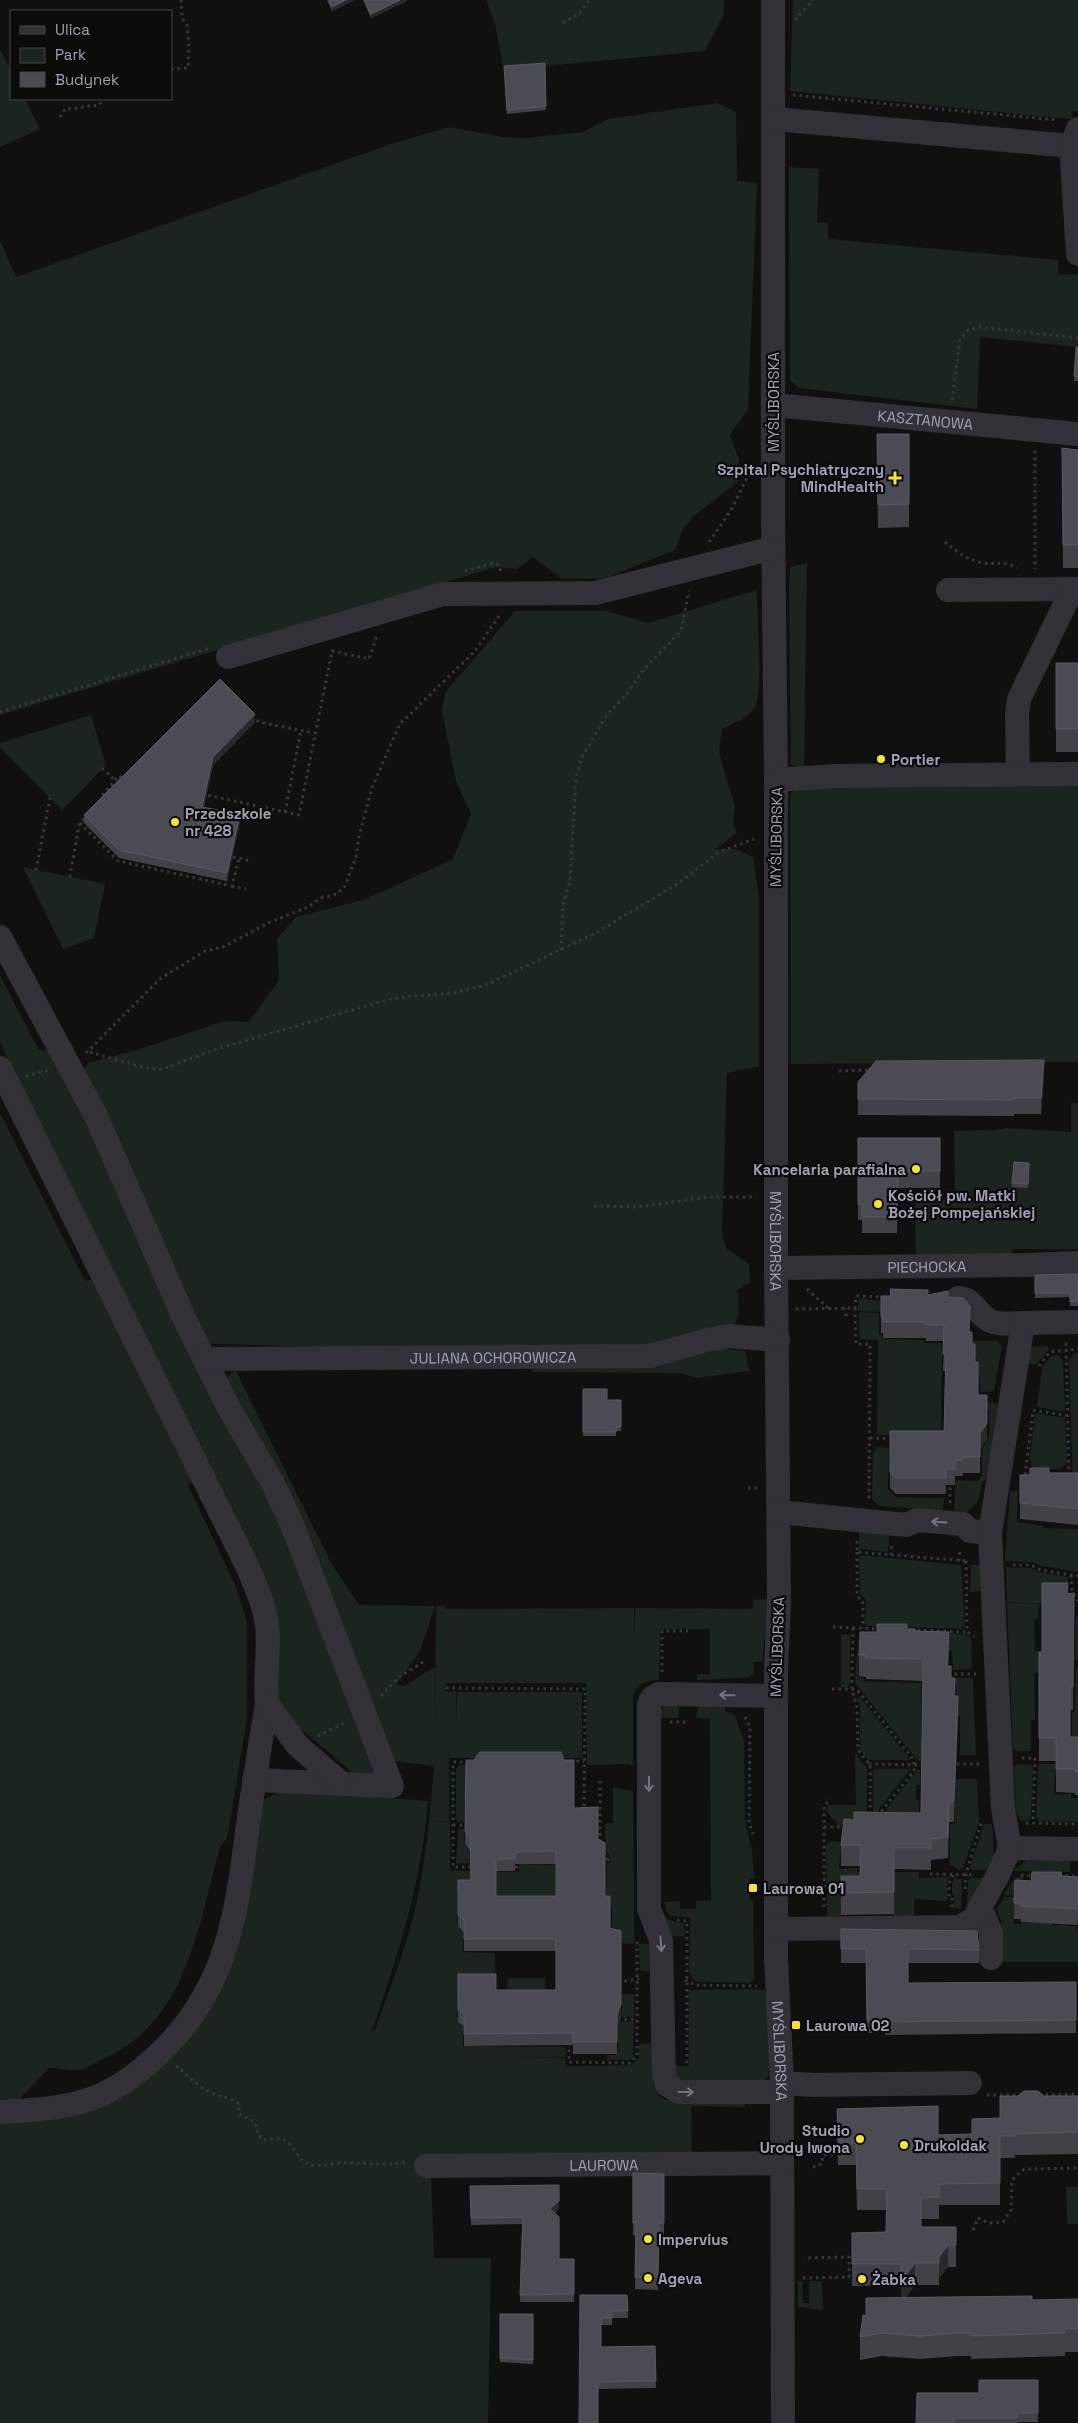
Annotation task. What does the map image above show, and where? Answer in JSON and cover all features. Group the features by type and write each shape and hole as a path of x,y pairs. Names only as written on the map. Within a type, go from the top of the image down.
{"street":[{"name":"MYŚLIBORSKA","path":"773,0 775,119 776,1268 779,1512 779,1601 775,1696 776,1929 782,2087 783,2423"},
{"path":"775,119 1070,132 1078,254"},
{"name":"KASZTANOWA","path":"774,405 1078,434"},
{"path":"228,656 443,594 595,593 692,578 774,548"},
{"path":"1018,774 1017,714 1020,699 1065,603 1077,589"},
{"path":"948,590 1077,589"},
{"path":"776,780 835,776 1078,774"},
{"path":"0,937 96,1116 184,1318 292,1524 392,1786 254,1780"},
{"path":"0,2112 42,2109 74,2104 94,2098 134,2076 161,2053 190,2019 221,1963 239,1896 254,1780 267,1704 265,1681 268,1649 267,1626 260,1597 151,1371 3,1074"},
{"name":"PIECHOCKA","path":"776,1268 1027,1266 1078,1263"},
{"path":"958,1298 967,1300 978,1308 986,1319 998,1323 1072,1322"},
{"path":"776,1929 823,1930 961,1927 974,1918 972,1900 1010,1848 1003,1808 991,1563 980,1532 1023,1323"},
{"name":"JULIANA OCHOROWICZA","path":"204,1359 650,1356 707,1340 729,1336 778,1340"},
{"path":"779,1512 863,1515 906,1526 917,1520 963,1524 980,1532"},
{"path":"775,1696 660,1694 651,1699 649,1705 649,1909 661,1940 664,2074 667,2085 679,2092 813,2085 970,2083"},
{"path":"267,1704 298,1746 341,1783"},
{"path":"1010,1848 1078,1849"},
{"path":"972,1900 991,1933 991,1958"},
{"name":"LAUROWA","path":"426,2166 782,2162"}],"path":[{"path":"172,69 188,68 189,42 187,25 182,18 180,0"},
{"path":"564,23 580,13 589,0"},
{"path":"794,22 814,0"},
{"path":"785,94 1070,132"},
{"path":"60,117 66,108 74,110 87,104 98,106 103,100"},
{"path":"951,406 960,340 968,330 979,328 1078,338"},
{"path":"1035,454 1035,578"},
{"path":"561,950 563,906 570,881 576,776 583,755 606,716 627,694 643,670 682,631 692,578 731,510 752,468"},
{"path":"3,1074 68,1063 90,1052 148,989 161,978 205,951 223,947 268,923 308,907 321,898 336,894 344,886 356,857 359,836 372,788 399,725 475,652 514,593"},
{"path":"205,787 202,794 299,815 332,651 369,659 374,639 381,630"},
{"path":"248,711 259,722 315,733"},
{"path":"285,812 301,730"},
{"path":"102,768 120,786"},
{"path":"97,806 104,801 100,798 119,776 127,780"},
{"path":"36,870 50,798"},
{"path":"70,877 80,823 92,812"},
{"path":"80,823 118,862 246,889"},
{"path":"90,1052 145,1068 163,1069 238,1043 394,998 453,993 486,984 596,934 677,884 719,852 749,840 775,837"},
{"path":"232,857 252,861"},
{"path":"232,886 239,858"},
{"path":"839,1071 877,1070"},
{"path":"594,1206 638,1207 708,1197 777,1197"},
{"path":"863,1628 863,1602 857,1596 857,1552 863,1515 870,1438 870,1344 856,1344 856,1296 887,1297 887,1303"},
{"path":"846,1308 846,1316"},
{"path":"788,1309 855,1308"},
{"path":"1061,1474 1070,1475 1067,1350 1072,1322"},
{"path":"1038,1375 1039,1366 1050,1352 1078,1349"},
{"path":"1034,1401 1025,1474 1034,1474"},
{"path":"1033,1410 1069,1416"},
{"path":"870,1438 904,1440"},
{"path":"857,1552 1031,1565 1041,1570 1078,1576"},
{"path":"966,1561 967,1632"},
{"path":"1072,1574 1072,1592 1078,1601"},
{"path":"832,1627 882,1629"},
{"path":"832,1689 852,1690 859,1692 914,1760 914,1771 880,1813 870,1819 869,1764 858,1750 857,1708 852,1690 853,1628"},
{"path":"910,1630 967,1632 974,1636 974,1646"},
{"path":"662,1674 662,1631 688,1631"},
{"path":"853,1649 861,1649"},
{"path":"298,1746 364,1713 400,1677 425,1661"},
{"path":"975,1664 976,1683"},
{"path":"945,1674 976,1674"},
{"path":"446,1688 585,1689 584,1816"},
{"path":"662,1722 688,1722"},
{"path":"957,1764 979,1765 979,1755"},
{"path":"1019,1758 1037,1758 1033,1823"},
{"path":"566,1761 584,1761"},
{"path":"470,1867 453,1867 453,1762 474,1762"},
{"path":"869,1764 925,1765"},
{"path":"600,1781 600,1850 608,1855 608,1860 605,1860"},
{"path":"823,1930 824,1806 831,1799"},
{"path":"972,1900 966,1874 982,1824 982,1814"},
{"path":"592,1816 600,1816"},
{"path":"453,1825 465,1825"},
{"path":"824,1827 848,1828 848,1833"},
{"path":"592,1841 600,1841"},
{"path":"515,1867 517,1867 517,1857"},
{"path":"930,1874 939,1874"},
{"path":"952,1913 949,1883 954,1874"},
{"path":"1028,1876 1028,1882"},
{"path":"1074,1876 1074,1884"},
{"path":"674,1920 687,1920 688,2064"},
{"path":"613,1982 662,1979 686,1980 695,1985 758,1986 758,1977"},
{"path":"610,2020 637,2019"},
{"path":"161,2053 200,2086 215,2095 232,2099 239,2104 239,2114 256,2122 258,2134 263,2140 281,2138 289,2142 297,2156 306,2163 318,2166 339,2162 389,2166 410,2161 426,2166"},
{"path":"970,2083 972,2096 1078,2094"},
{"path":"813,2167 822,2164 823,2155 838,2155"},
{"path":"973,2230 978,2218 989,2222 1003,2222 1012,2210 1012,2180 1024,2169 1078,2168"},
{"path":"800,2258 849,2257 849,2278 800,2278"}],"green space":[{"path":"486,0 724,0 724,14 705,51 504,70 495,24"},
{"path":"793,0 1078,0 1078,112 1073,111 1072,119 1058,118 790,91"},
{"path":"0,49 10,69 10,100 26,100 40,129 0,147"},
{"path":"717,103 736,112 737,181 757,183 748,409 730,435 739,460 739,481 695,515 682,531 675,550 605,578 562,579 533,557 517,569 496,567 0,715 0,240 16,277 391,144 449,127 503,137 526,138 583,132 608,119"},
{"path":"789,167 819,169 817,222 828,223 828,239 1058,260 1058,274 1078,275 1078,347 980,337 977,409 799,388 790,380"},
{"path":"807,563 804,770 791,764 789,592 790,567"},
{"path":"757,590 759,683 756,705 741,720 722,729 719,752 735,807 733,823 737,833 715,849 736,849 753,857 759,897 759,1066 727,1073 722,1234 726,1248 749,1264 750,1282 737,1290 739,1311 735,1325 668,1344 557,1348 536,1344 506,1349 357,1348 189,1343 221,1384 235,1369 331,1563 359,1605 435,1606 420,1651 396,1685 404,1686 435,1667 435,1746 436,1606 445,1606 446,1609 634,1608 635,1641 635,1608 753,1609 753,1600 769,1599 762,1662 754,1662 753,1675 747,1678 697,1680 697,1674 710,1674 710,1629 660,1629 659,1680 643,1683 637,1688 633,1696 633,1767 630,1764 587,1765 586,1683 446,1683 445,1692 456,1691 457,1727 457,1692 582,1692 582,1758 449,1758 449,1821 434,1822 450,1822 450,1870 519,1872 519,1864 555,1865 555,1907 497,1906 497,1891 457,1891 457,1926 460,1930 463,1930 463,1952 495,1953 495,1985 458,1986 457,2020 463,2025 463,2046 565,2047 566,2057 502,2058 565,2058 566,2066 632,2065 639,2058 639,2044 653,2043 653,2075 659,2096 665,2100 745,2099 745,2107 691,2106 692,2155 441,2157 416,2174 431,2175 434,2258 491,2258 488,2423 0,2423 0,2117 102,2104 210,2003 256,1805 281,1790 428,1801 425,1831 408,1918 372,2031 374,2032 402,1956 415,1909 425,1856 434,1766 395,1761 378,1774 353,1773 282,1713 275,1691 276,1616 0,1042 0,975 38,1049 55,1052 83,1071 88,1063 137,1050 225,1021 249,1022 279,980 277,939 296,917 366,899 453,859 471,814 456,781 442,710 445,693 515,611 606,611 648,623"},
{"path":"91,715 106,765 62,810 0,748 0,743"},
{"path":"1078,784 1078,1062 791,1064 790,794 802,785"},
{"path":"23,867 105,884 94,938 63,949"},
{"path":"1071,1103 1078,1103 1078,1249 1012,1249 1012,1261 916,1262 915,1199 955,1200 954,1131 1006,1128 1071,1132"},
{"path":"0,1113 85,1281 94,1279 196,1481 188,1485 237,1589 247,1623 247,1718 227,1838 220,1848 196,1938 186,1967 173,1994 156,2019 134,2040 107,2057 79,2070 49,2068 15,2104 0,2105"},
{"path":"860,1298 882,1301 881,1312 858,1311 858,1300"},
{"path":"859,1312 879,1313 879,1334 882,1335 882,1339 924,1340 924,1343 942,1343 941,1435 877,1435 878,1340 859,1339"},
{"path":"966,1341 997,1341 1002,1346 994,1391 980,1392 980,1377 976,1377 977,1358 973,1358"},
{"path":"1047,1346 1049,1349 1036,1365 1023,1363 1027,1347"},
{"path":"715,1348 745,1351 749,1371 697,1378 680,1373 531,1372 537,1366"},
{"path":"1074,1353 1078,1353 1078,1487 1073,1487 1069,1361"},
{"path":"1058,1355 1063,1361 1065,1412 1037,1407 1042,1368 1051,1356"},
{"path":"979,1402 995,1403 999,1408 989,1477 982,1482 979,1500 966,1513 957,1512 954,1509 956,1480 977,1481 982,1476 982,1447 989,1436 989,1410 979,1410"},
{"path":"1035,1413 1065,1418 1067,1463 1060,1469 1033,1469 1030,1459"},
{"path":"878,1447 889,1448 888,1489 896,1497 945,1498 942,1510 879,1506 872,1499 873,1452"},
{"path":"1010,1491 1018,1491 1017,1522 1043,1526 1043,1528 1078,1529 1078,1572 1041,1566 1032,1562 1005,1561"},
{"path":"859,1529 876,1531 889,1536 888,1552 859,1549"},
{"path":"859,1555 961,1565 965,1625 961,1629 868,1626 865,1624 866,1600 860,1593"},
{"path":"971,1565 982,1565 983,1591 970,1592"},
{"path":"1006,1567 1030,1568 1040,1572 1068,1577 1068,1605 1007,1602"},
{"path":"1007,1603 1039,1604 1038,1618 1034,1619 1035,1651 1039,1651 1039,1672 1034,1673 1035,1720 1031,1720 1031,1751 1016,1751 1013,1748"},
{"path":"1076,1617 1078,1617 1078,1659 1075,1659"},
{"path":"877,1631 965,1634 971,1638 972,1669 953,1670 952,1651 919,1651 877,1642"},
{"path":"841,1634 847,1634 850,1637 850,1684 848,1687 841,1687"},
{"path":"857,1653 859,1653 858,1677 864,1678 864,1681 921,1683 921,1761 918,1761 855,1683"},
{"path":"1076,1669 1078,1669 1078,1744 1072,1745 1072,1712 1075,1711"},
{"path":"946,1678 973,1678 976,1755 960,1755 960,1716 956,1716"},
{"path":"860,1697 911,1760 868,1760 860,1750 860,1707 857,1698"},
{"path":"725,1703 725,1711 735,1715 744,1741 745,1822 752,1850 754,1879 750,1879 750,1899 753,1900 754,1979 750,1983 698,1982 693,1980 689,1971 690,1917 670,1916 666,1911 665,1902 680,1901 680,1909 696,1909 696,1901 711,1901 710,1719 696,1718 698,1706"},
{"path":"676,1704 679,1709 679,1718 660,1718 660,1908 667,1919 684,1924 685,1936 671,1936 658,1908 660,1710 666,1705"},
{"path":"855,1753 867,1768 867,1818 853,1825 838,1825 827,1812 828,1805 856,1805"},
{"path":"1017,1764 1030,1765 1033,1768 1031,1817 1029,1820 1021,1821 1016,1811 1014,1767"},
{"path":"1040,1764 1056,1764 1054,1794 1071,1794 1071,1798 1078,1798 1078,1822 1039,1821 1036,1817 1038,1768"},
{"path":"460,1765 472,1765 466,1772 464,1822 458,1822 456,1819 456,1769"},
{"path":"911,1769 875,1814 873,1813 873,1770"},
{"path":"917,1770 920,1770 920,1785 916,1785 916,1800 919,1800 919,1837 882,1815"},
{"path":"956,1779 977,1779 979,1823 963,1868 959,1870 950,1865 950,1824 955,1824"},
{"path":"613,1788 633,1791 634,1942 632,1944 612,1942 612,1907 606,1906 607,1863 610,1863 609,1854 605,1849 605,1824 613,1823"},
{"path":"984,1824 992,1824 994,1857 989,1870 972,1870 970,1867"},
{"path":"458,1829 464,1829 464,1844 469,1848 470,1863 456,1864"},
{"path":"830,1841 841,1842 839,1869 857,1868 857,1872 919,1872 919,1878 952,1877 947,1881 947,1901 914,1899 914,1916 894,1916 894,1898 841,1898 841,1916 827,1916 826,1845"},
{"path":"1070,1857 1070,1872 1013,1871 1027,1860"},
{"path":"1016,1877 1023,1877 1023,1896 1003,1895"},
{"path":"955,1878 962,1879 961,1909 954,1908 952,1884"},
{"path":"970,1878 984,1878 967,1908 968,1881"},
{"path":"1004,1897 1014,1897 1014,1924 1052,1921 1052,1926 1066,1924 1067,1926 1076,1926 1076,1929 1078,1929 1078,1962 999,1962 1002,1922 996,1910"},
{"path":"639,1944 648,1944 649,1946 649,1972 640,1970"},
{"path":"508,1978 545,1978 545,1990 507,1991"},
{"path":"689,1990 765,1990 772,2052 769,2074 764,2081 687,2084 677,2079 674,2066 689,2066"},
{"path":"622,1994 634,1994 634,2017 622,2018"},
{"path":"634,2021 633,2057 630,2060 607,2060 607,2055 615,2055 618,2051 618,2022"},
{"path":"1066,2187 1078,2187 1078,2224 1067,2224"},
{"path":"798,2281 802,2281 803,2303 809,2303 809,2281 822,2281 823,2310 798,2307"}],"building":[{"path":"329,0 346,0 332,7"},
{"path":"364,0 400,0 371,14"},
{"path":"545,63 546,106 507,110 504,66"},
{"path":"1076,347 1078,347 1078,377 1074,376"},
{"path":"877,434 909,434 909,504 878,505"},
{"path":"1062,448 1078,450 1078,545 1063,545"},
{"path":"1056,663 1078,663 1078,729 1056,729"},
{"path":"220,679 255,714 213,757 202,807 240,814 227,873 119,850 84,815"},
{"path":"1044,1060 1041,1098 1014,1098 1014,1100 858,1099 858,1082 876,1061"},
{"name":"Kościół pw. Matki Bożej Pompejańskiej","path":"858,1138 940,1138 940,1171 898,1172 897,1217 862,1217 862,1204 858,1204"},
{"path":"1014,1162 1029,1163 1028,1184 1012,1183"},
{"path":"1078,1274 1078,1301 1070,1302 1070,1293 1035,1293 1035,1275"},
{"path":"890,1289 928,1290 928,1295 948,1291 948,1297 963,1298 970,1306 969,1332 972,1332 972,1344 975,1344 975,1362 978,1362 978,1395 987,1395 987,1423 980,1433 980,1457 963,1457 963,1460 955,1460 955,1469 946,1469 946,1478 896,1478 890,1472 890,1431 944,1431 946,1354 943,1354 944,1325 926,1325 926,1322 883,1322 883,1317 881,1317 881,1296 891,1296"},
{"path":"583,1389 607,1389 607,1400 621,1400 621,1427 616,1427 616,1432 583,1432"},
{"path":"1030,1468 1049,1468 1049,1473 1078,1473 1078,1509 1020,1503 1020,1475 1030,1475"},
{"path":"1042,1583 1068,1583 1067,1594 1074,1593 1073,1687 1070,1687 1070,1737 1078,1737 1078,1772 1075,1772 1075,1769 1056,1769 1056,1738 1039,1738 1039,1652 1042,1652"},
{"path":"877,1624 907,1624 907,1629 915,1629 915,1631 949,1632 947,1666 951,1666 951,1678 955,1678 954,1696 958,1696 954,1801 949,1801 948,1837 931,1839 931,1848 894,1848 894,1892 841,1893 841,1876 860,1876 861,1845 841,1845 844,1819 854,1820 854,1812 921,1813 923,1659 866,1658 866,1655 859,1655 860,1632 877,1632"},
{"path":"480,1752 561,1752 564,1760 574,1760 574,1808 598,1807 598,1839 605,1843 605,1896 610,1896 610,1928 621,1931 621,2005 617,2013 617,2042 573,2042 573,2033 464,2034 464,2014 458,2010 458,1974 496,1974 496,1990 556,1990 556,1939 464,1939 464,1920 458,1915 458,1880 471,1880 470,1838 465,1832 466,1760 474,1760","holes":["556,1851 556,1896 496,1896 496,1859 515,1859 515,1852"]},
{"path":"1032,1872 1061,1872 1062,1876 1078,1877 1078,1909 1021,1906 1021,1903 1014,1903 1015,1880 1031,1881"},
{"path":"841,1929 977,1931 979,1950 908,1949 908,1983 1076,1982 1076,2020 885,2022 885,2020 867,2020 866,1949 841,1949"},
{"path":"1024,2091 1038,2091 1044,2096 1078,2096 1078,2132 1000,2136 1000,2183 939,2184 939,2197 921,2198 921,2227 956,2227 956,2245 948,2245 939,2257 939,2263 915,2263 901,2282 901,2264 852,2264 852,2233 886,2232 887,2189 857,2189 856,2143 838,2143 837,2109 938,2106 938,2135 972,2134 972,2119 1000,2118 1000,2096 1018,2096"},
{"path":"633,2173 664,2174 664,2223 659,2223 658,2277 635,2277 636,2223 633,2223"},
{"path":"559,2185 559,2201 550,2209 559,2217 559,2259 574,2259 574,2294 520,2295 523,2217 471,2218 470,2186"},
{"path":"580,2295 627,2295 628,2311 611,2311 612,2318 601,2318 601,2347 655,2346 656,2381 598,2382 598,2423 579,2423"},
{"path":"1032,2296 1032,2300 1078,2299 1078,2329 1065,2329 1065,2333 971,2336 971,2333 957,2333 920,2336 882,2333 860,2337 863,2315 866,2316 866,2298"},
{"path":"500,2314 533,2314 533,2360 500,2358"},
{"path":"979,2380 1038,2380 1038,2413 1018,2413 1017,2418 954,2418 954,2423 916,2423 917,2393 979,2393"}],"place":[{"name":"Szpital Psychiatryczny MindHealth","path":"895,478"},
{"name":"Portier","path":"881,759"},
{"name":"Przedszkole nr 428","path":"175,822"},
{"name":"Kancelaria parafialna","path":"916,1169"},
{"name":"Kościół pw. Matki Bożej Pompejańskiej","path":"878,1204"},
{"name":"Laurowa 01","path":"753,1888"},
{"name":"Laurowa 02","path":"796,2025"},
{"name":"Studio Urody Iwona","path":"860,2139"},
{"name":"Drukoldak","path":"904,2145"},
{"name":"Impervius","path":"648,2239"},
{"name":"Ageva","path":"648,2278"},
{"name":"Żabka","path":"862,2279"}]}
